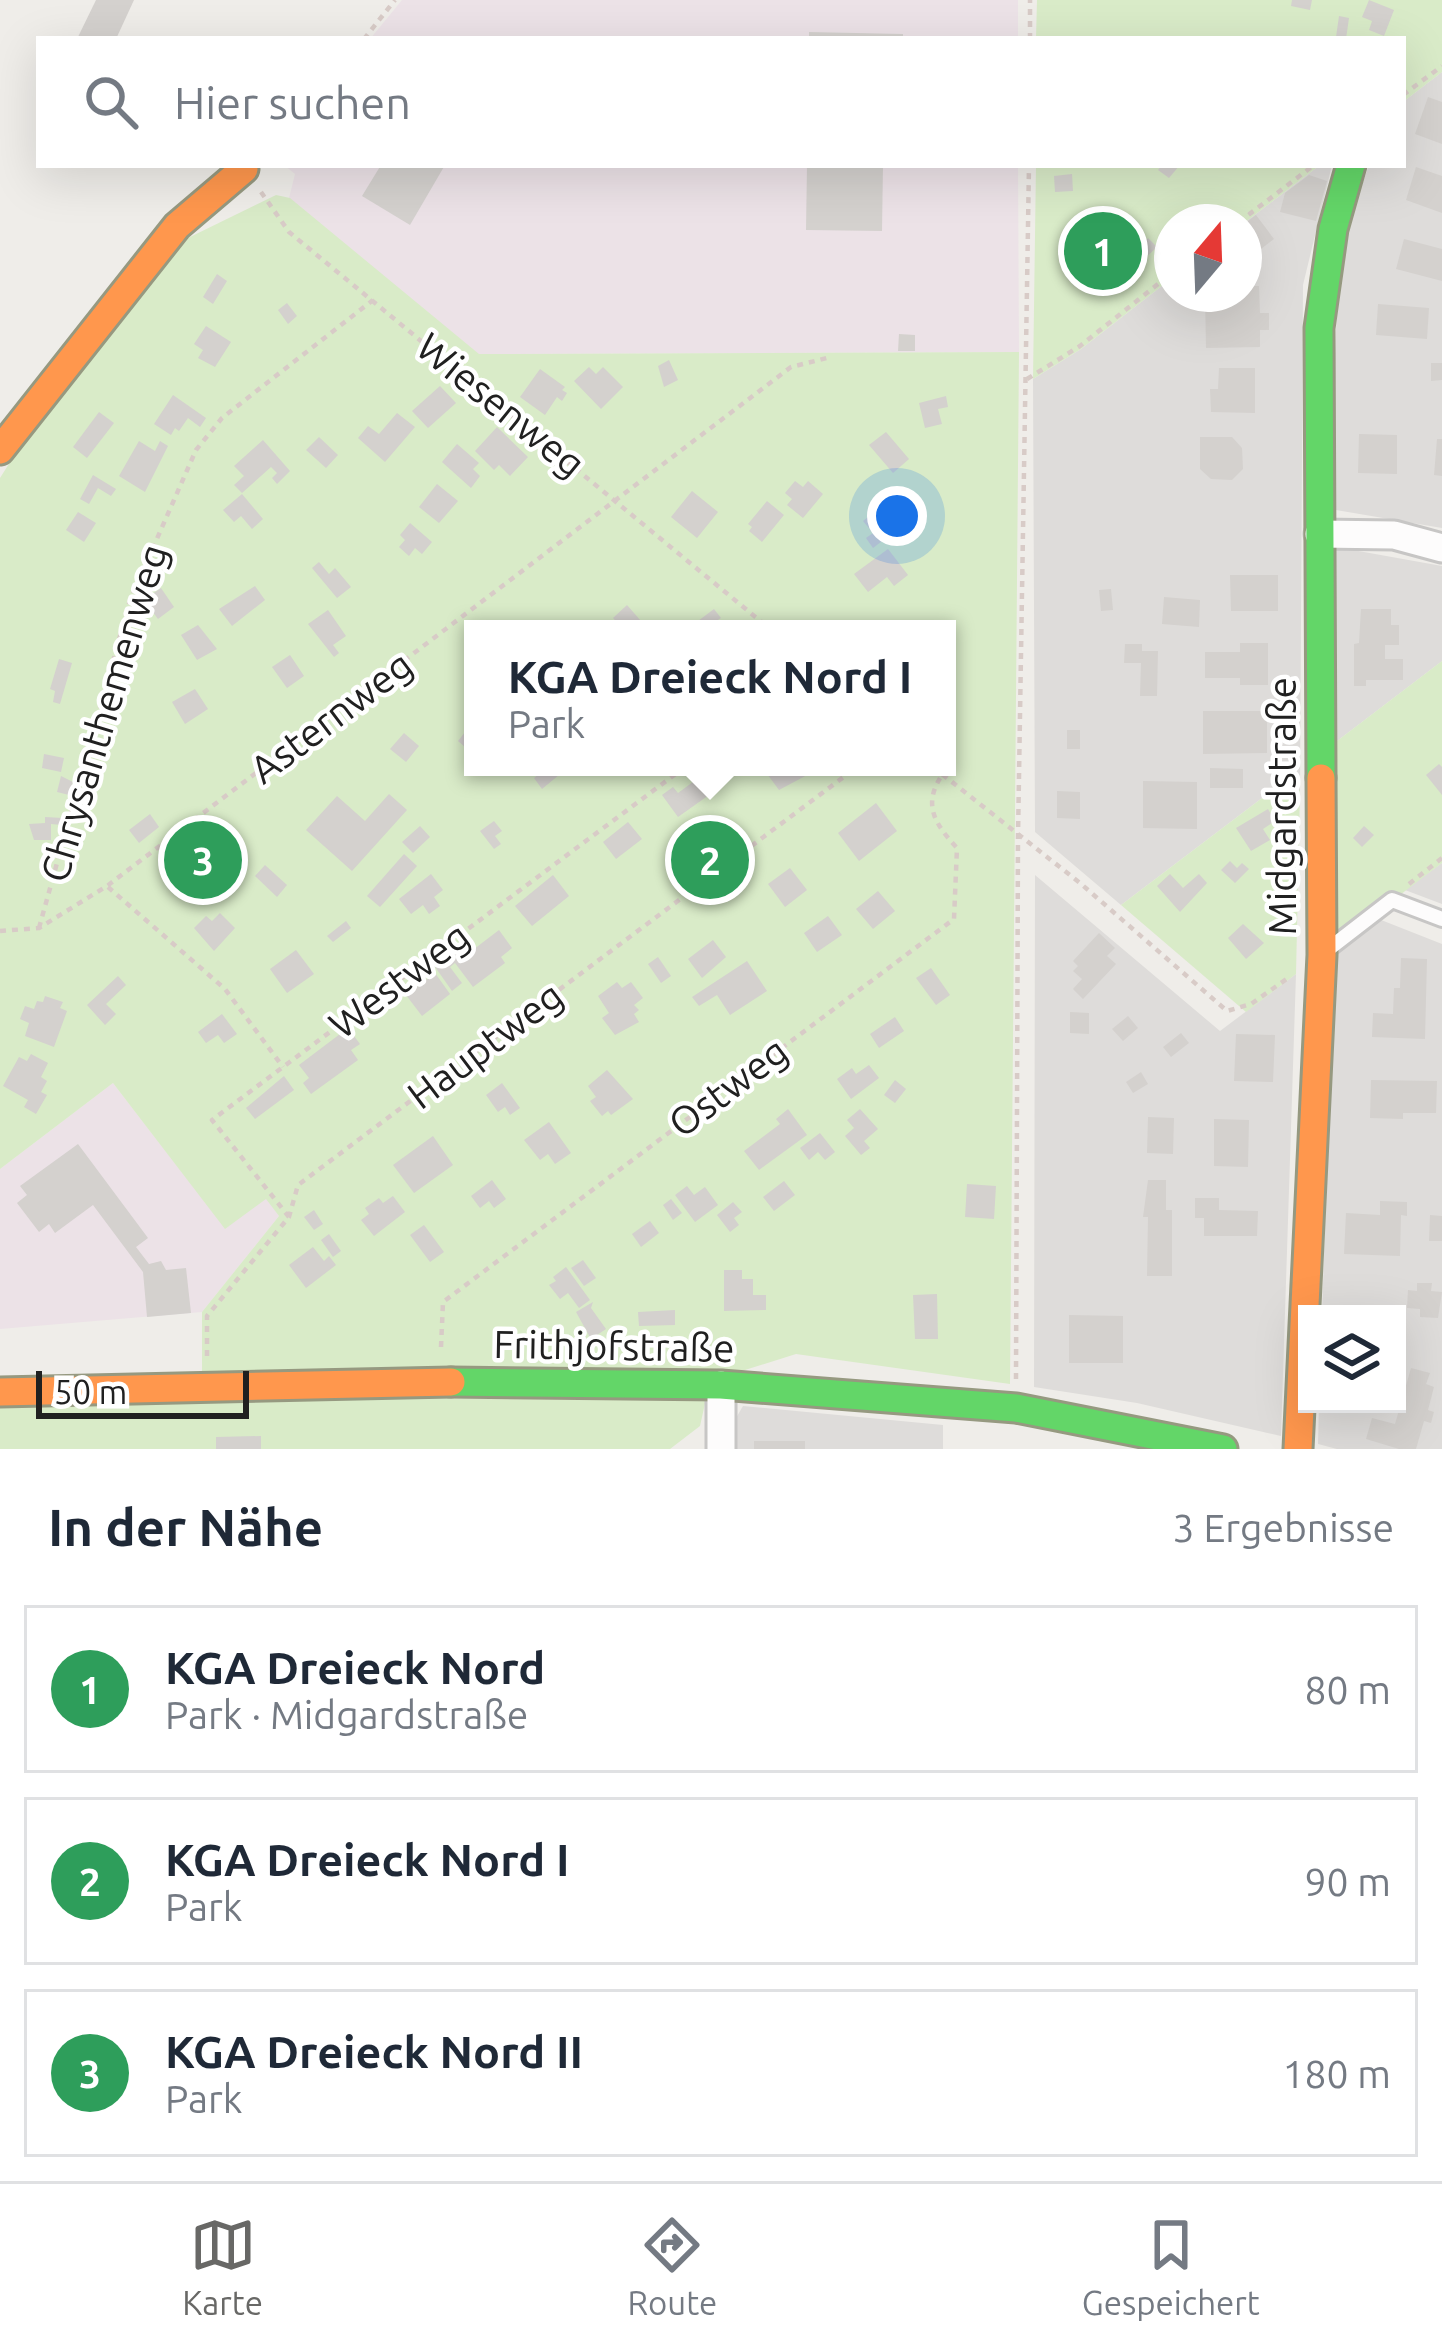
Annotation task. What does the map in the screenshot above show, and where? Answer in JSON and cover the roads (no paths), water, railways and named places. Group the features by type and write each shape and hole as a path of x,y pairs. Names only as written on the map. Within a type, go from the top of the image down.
{"street":[{"name":"Midgardstraße","path":"1298,1449 1322,955 1319,328 1334,230 1350,168"},
{"path":"0,450 177,226 244,169"},
{"path":"1319,534 1394,535 1442,548"},
{"name":"Frithjofstraße","path":"0,1392 440,1382 721,1385 1016,1408 1223,1449"},
{"path":"721,1385 721,1449"}],"lane":[{"path":"1322,955 1392,900 1442,920"}],"place":[{"name":"KGA Dreieck Nord","path":"1103,251"},
{"name":"KGA Dreieck Nord II","path":"203,860"},
{"name":"KGA Dreieck Nord I","path":"710,860"}]}
